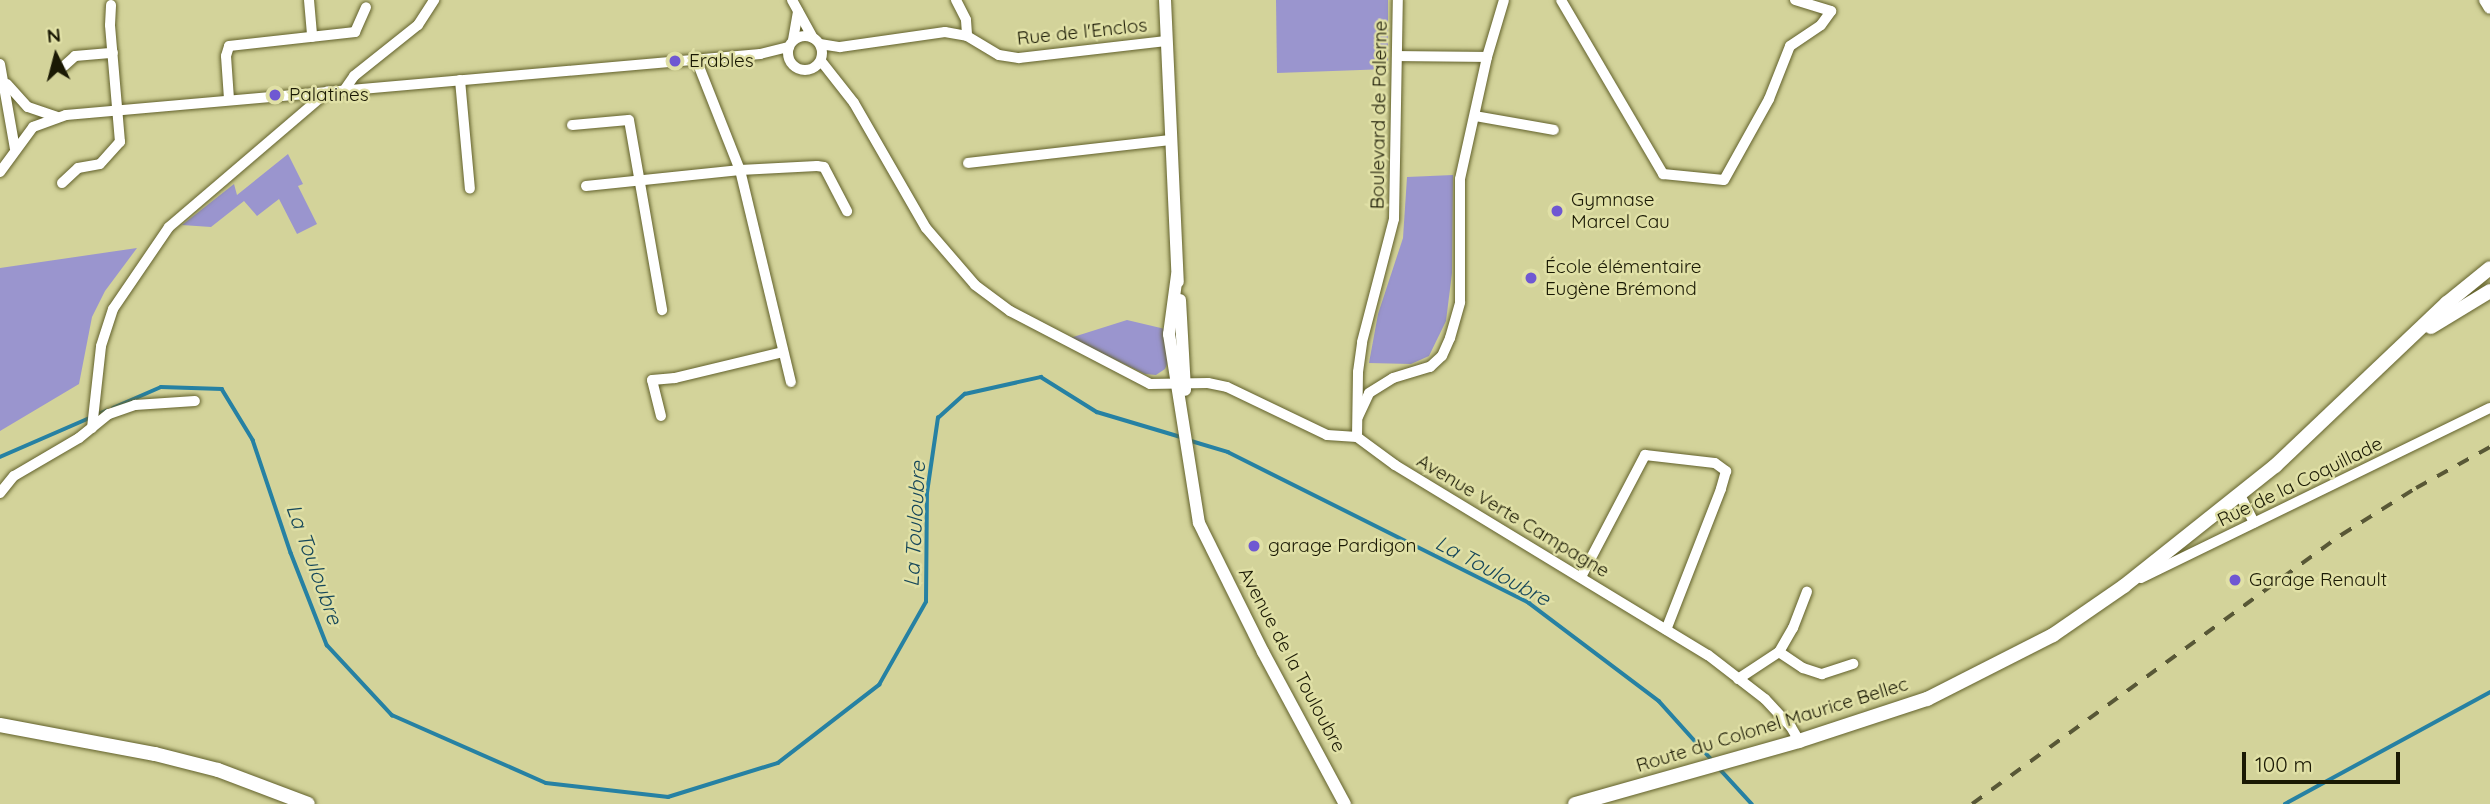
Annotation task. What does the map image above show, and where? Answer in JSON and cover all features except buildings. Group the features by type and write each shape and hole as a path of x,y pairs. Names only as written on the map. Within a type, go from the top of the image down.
{"main road":[{"name":"Route du Colonel Maurice Bellec","path":"1575,804 1799,741 1927,699 2053,635 2124,586 2275,466 2406,342 2490,268"},
{"name":"Route du Colonel Maurice Bellec","path":"2406,342 2490,291"},
{"path":"0,725 156,754 218,770 308,804"}],"street":[{"path":"309,0 313,37"},
{"path":"345,89 354,76 418,24 434,0"},
{"path":"765,54 789,61 797,69 819,62 817,41 792,0"},
{"path":"956,0 966,20 967,36"},
{"name":"Avenue de la Touloubre","path":"1165,0 1178,275 1170,334 1182,384 1186,452 1199,523 1263,652 1345,804"},
{"name":"Boulevard de Palerne","path":"1357,437 1362,342 1394,219 1398,0"},
{"path":"1358,417 1369,393 1393,378 1430,367 1442,356 1450,338 1460,302 1460,179 1487,57 1504,0"},
{"path":"1561,0 1663,174 1724,180 1769,99 1790,46 1821,25 1831,11"},
{"path":"1796,0 1831,11"},
{"path":"1828,0 1831,11"},
{"path":"2486,0 2490,8"},
{"path":"62,183 78,168 100,164 115,151 120,142 111,5"},
{"path":"229,99 226,56 229,46 355,32 366,7"},
{"path":"789,61 798,10"},
{"name":"Rue de l'Enclos","path":"817,41 840,47 945,32 967,36 999,55 1019,58 1166,41"},
{"path":"0,172 33,127 57,117 229,99 765,54 803,36 817,41"},
{"name":"Rue de l'Enclos","path":"819,62 840,47"},
{"path":"64,66 75,56 113,53"},
{"path":"1397,56 1487,57"},
{"path":"696,59 740,170 791,382"},
{"name":"Avenue Verte Campagne","path":"819,62 855,103 926,228 975,285 1038,328 1150,384 1227,387 1328,435 1357,437 1395,465 1708,655 1772,706 1799,741"},
{"path":"0,64 15,149"},
{"path":"3,78 10,91 29,107 57,117"},
{"path":"460,80 470,189"},
{"path":"92,428 101,346 113,309 169,227 328,91"},
{"path":"29,107 33,127"},
{"path":"9,111 18,121 33,127"},
{"path":"1475,116 1554,130"},
{"path":"572,125 629,120 662,310"},
{"path":"968,163 1170,140"},
{"path":"586,186 740,170 824,167 846,211"},
{"path":"661,416 652,380 675,378 783,352"},
{"path":"0,493 14,477 92,428 109,414 135,405 195,401"},
{"name":"Rue de la Coquillade","path":"2124,586 2490,408"},
{"path":"1581,577 1645,456 1715,463 1726,471 1721,489 1666,630"},
{"path":"2240,495 2255,523"},
{"path":"1738,679 1779,652 1793,628 1807,592"},
{"path":"1779,652 1803,668 1822,674 1853,664"}],"shaded area":[{"path":"1276,0 1388,0 1388,69 1277,73"},
{"path":"288,154 303,184 298,186 317,224 297,234 279,199 257,216 244,201 211,227 182,225 234,184 237,195"},
{"path":"1453,175 1452,273 1446,321 1429,356 1411,364 1369,363 1378,314 1403,238 1407,177"},
{"path":"137,248 105,291 92,317 79,384 0,431 0,268"},
{"path":"1127,320 1165,329 1168,362 1165,369 1156,375 1145,374 1070,338"}],"waterway":[{"name":"La Touloubre","path":"113,408 161,387 222,389 253,440 291,553 327,645 392,715 546,783 668,797 778,763 879,685 926,602 927,493 938,418 965,394 1041,377 1097,412 1181,437"},
{"name":"La Touloubre","path":"0,457 106,411"},
{"name":"La Touloubre","path":"1188,440 1228,452 1529,603 1659,701 1713,761"},
{"name":"La Touloubre","path":"2285,804 2490,692"},
{"name":"La Touloubre","path":"1718,767 1752,804"}],"railway":[{"path":"1972,804 2341,535 2416,488 2490,447"}],"place":[{"name":"Erables","path":"675,61"},
{"name":"Palatines","path":"275,95"},
{"name":"Gymnase Marcel Cau","path":"1557,211"},
{"name":"École élémentaire Eugène Brémond","path":"1531,278"},
{"name":"garage Pardigon","path":"1254,546"},
{"name":"Garage Renault","path":"2235,580"}]}
